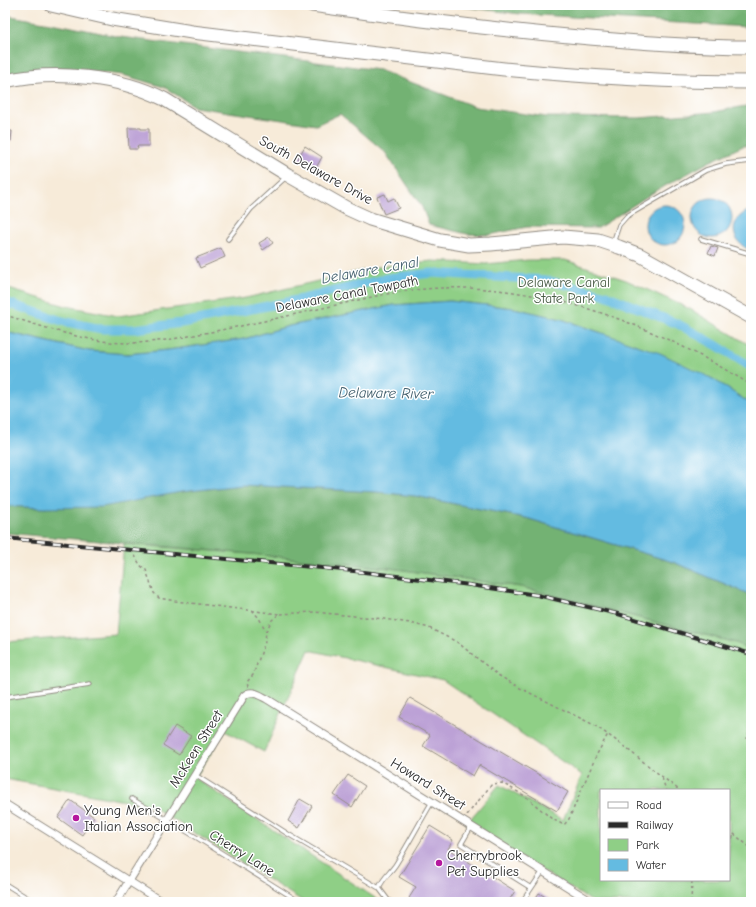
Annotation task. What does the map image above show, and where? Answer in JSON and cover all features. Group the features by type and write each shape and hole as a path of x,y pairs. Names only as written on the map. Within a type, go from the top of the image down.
{"highway":[{"path":"51,5 112,20 150,26 488,68 676,81 751,82"},
{"path":"312,5 521,32 616,41 751,47"},
{"name":"South Delaware Drive","path":"5,81 37,77 72,77 113,82 146,91 176,106 288,175 356,213 383,223 452,243 480,245 569,237 592,239 612,244 634,252 659,265 751,317"}],"street":[{"name":"McKeen Street","path":"116,902 244,696 250,692"},
{"name":"Howard Street","path":"250,692 267,699 592,902"},
{"path":"5,804 162,902"}],"lane":[{"path":"612,244 619,225 627,216 706,170 726,164 751,161"},
{"path":"228,239 251,209 288,175"},
{"path":"701,239 751,254"},
{"path":"5,697 90,684"},
{"path":"195,775 288,834 378,888 391,902"},
{"name":"Cherry Lane","path":"132,799 300,902"},
{"path":"378,888 391,873 432,802"},
{"path":"472,827 461,844 531,888"},
{"path":"522,902 543,871"},
{"path":"5,884 34,902"}],"path":[{"name":"Delaware Canal Towpath","path":"5,316 96,340 126,343 153,342 222,330 405,291 452,288 495,289 550,299 627,322 717,363 751,385"},
{"path":"132,550 140,564 146,570 154,592 159,598 279,614 314,612 384,619 429,628 457,642 498,675 520,688 594,725 608,734 678,789"},
{"path":"252,610 259,618 266,631"},
{"path":"250,692 247,682 253,675 265,642 266,631 272,620 279,614"},
{"path":"751,726 747,738 751,743"},
{"path":"463,821 492,784 502,783 525,796 552,819 564,825 569,819 596,756 608,734"},
{"path":"662,776 666,789"},
{"path":"730,831 751,848"},
{"path":"730,842 735,835"},
{"path":"692,881 692,902"}],"green space":[{"path":"450,5 749,5 748,27 520,14"},
{"path":"5,15 120,37 379,70 476,107 547,117 639,118 714,112 751,105 751,145 743,146 709,162 654,192 598,228 527,227 489,235 467,234 429,225 422,207 385,152 340,114 316,125 195,107 164,87 123,75 59,68 5,79"},
{"name":"Delaware Canal State Park","path":"528,260 565,260 626,280 690,309 751,346 751,404 713,379 602,333 561,319 514,308 450,301 394,305 289,326 244,339 168,350 127,354 89,351 5,332 5,288 66,306 118,316 246,298 377,267 432,261 486,264"},
{"path":"242,485 377,492 415,496 526,518 673,562 751,595 751,649 736,643 521,587 390,568 251,554 5,533 5,506 44,508"},
{"path":"124,544 251,554 390,568 521,587 736,643 751,649 751,902 593,902 466,824 499,785 563,820 582,775 443,680 309,650 264,752 225,731 195,778 381,902 304,902 152,806 5,779 5,642 116,634"}],"water":[{"path":"716,198 723,201 729,207 732,218 731,226 723,235 716,238 708,238 701,235 693,226 692,214 695,207 704,199"},
{"path":"669,205 676,208 682,214 685,225 684,233 676,242 669,245 661,245 654,242 646,233 645,221 648,214 657,206"},
{"path":"751,210 751,250 738,242 734,230 738,218 743,213"},
{"name":"Delaware River","path":"450,301 514,308 561,319 602,333 660,353 713,379 751,404 751,595 673,562 526,518 415,496 377,492 242,485 181,492 102,507 44,508 5,506 5,332 89,351 127,354 168,350 244,339 289,326 394,305"}],"building":[{"path":"128,128 149,129 149,146 137,146 138,149 129,149"},
{"path":"5,131 12,131 11,141 5,141"},
{"path":"305,146 322,157 316,168 298,158"},
{"path":"385,194 388,201 394,198 399,208 384,214 377,197"},
{"path":"269,237 273,243 263,250 259,243"},
{"path":"711,246 718,248 715,256 708,253"},
{"path":"221,248 225,257 200,268 196,258"},
{"path":"410,698 568,792 557,811 479,765 473,776 423,746 430,735 399,717"},
{"path":"175,726 191,736 179,755 163,745"},
{"path":"348,775 365,786 352,807 334,795"},
{"path":"300,799 312,806 299,828 288,821"},
{"name":"Young Men's Italian Association","path":"70,800 94,817 82,835 58,818"},
{"name":"Cherrybrook Pet Supplies","path":"430,826 453,840 448,849 515,891 508,902 415,902 409,898 416,887 399,877"},
{"path":"539,893 554,902 533,902"}],"waterway":[{"name":"Delaware Canal","path":"5,302 62,321 102,329 134,329 182,323 297,300 388,278 432,273 546,280 603,294 678,324 751,367"}],"railway":[{"path":"5,538 364,572 537,595 618,614 751,654"}],"place":[{"name":"Young Men's Italian Association","path":"76,818"},
{"name":"Cherrybrook Pet Supplies","path":"439,863"}]}
